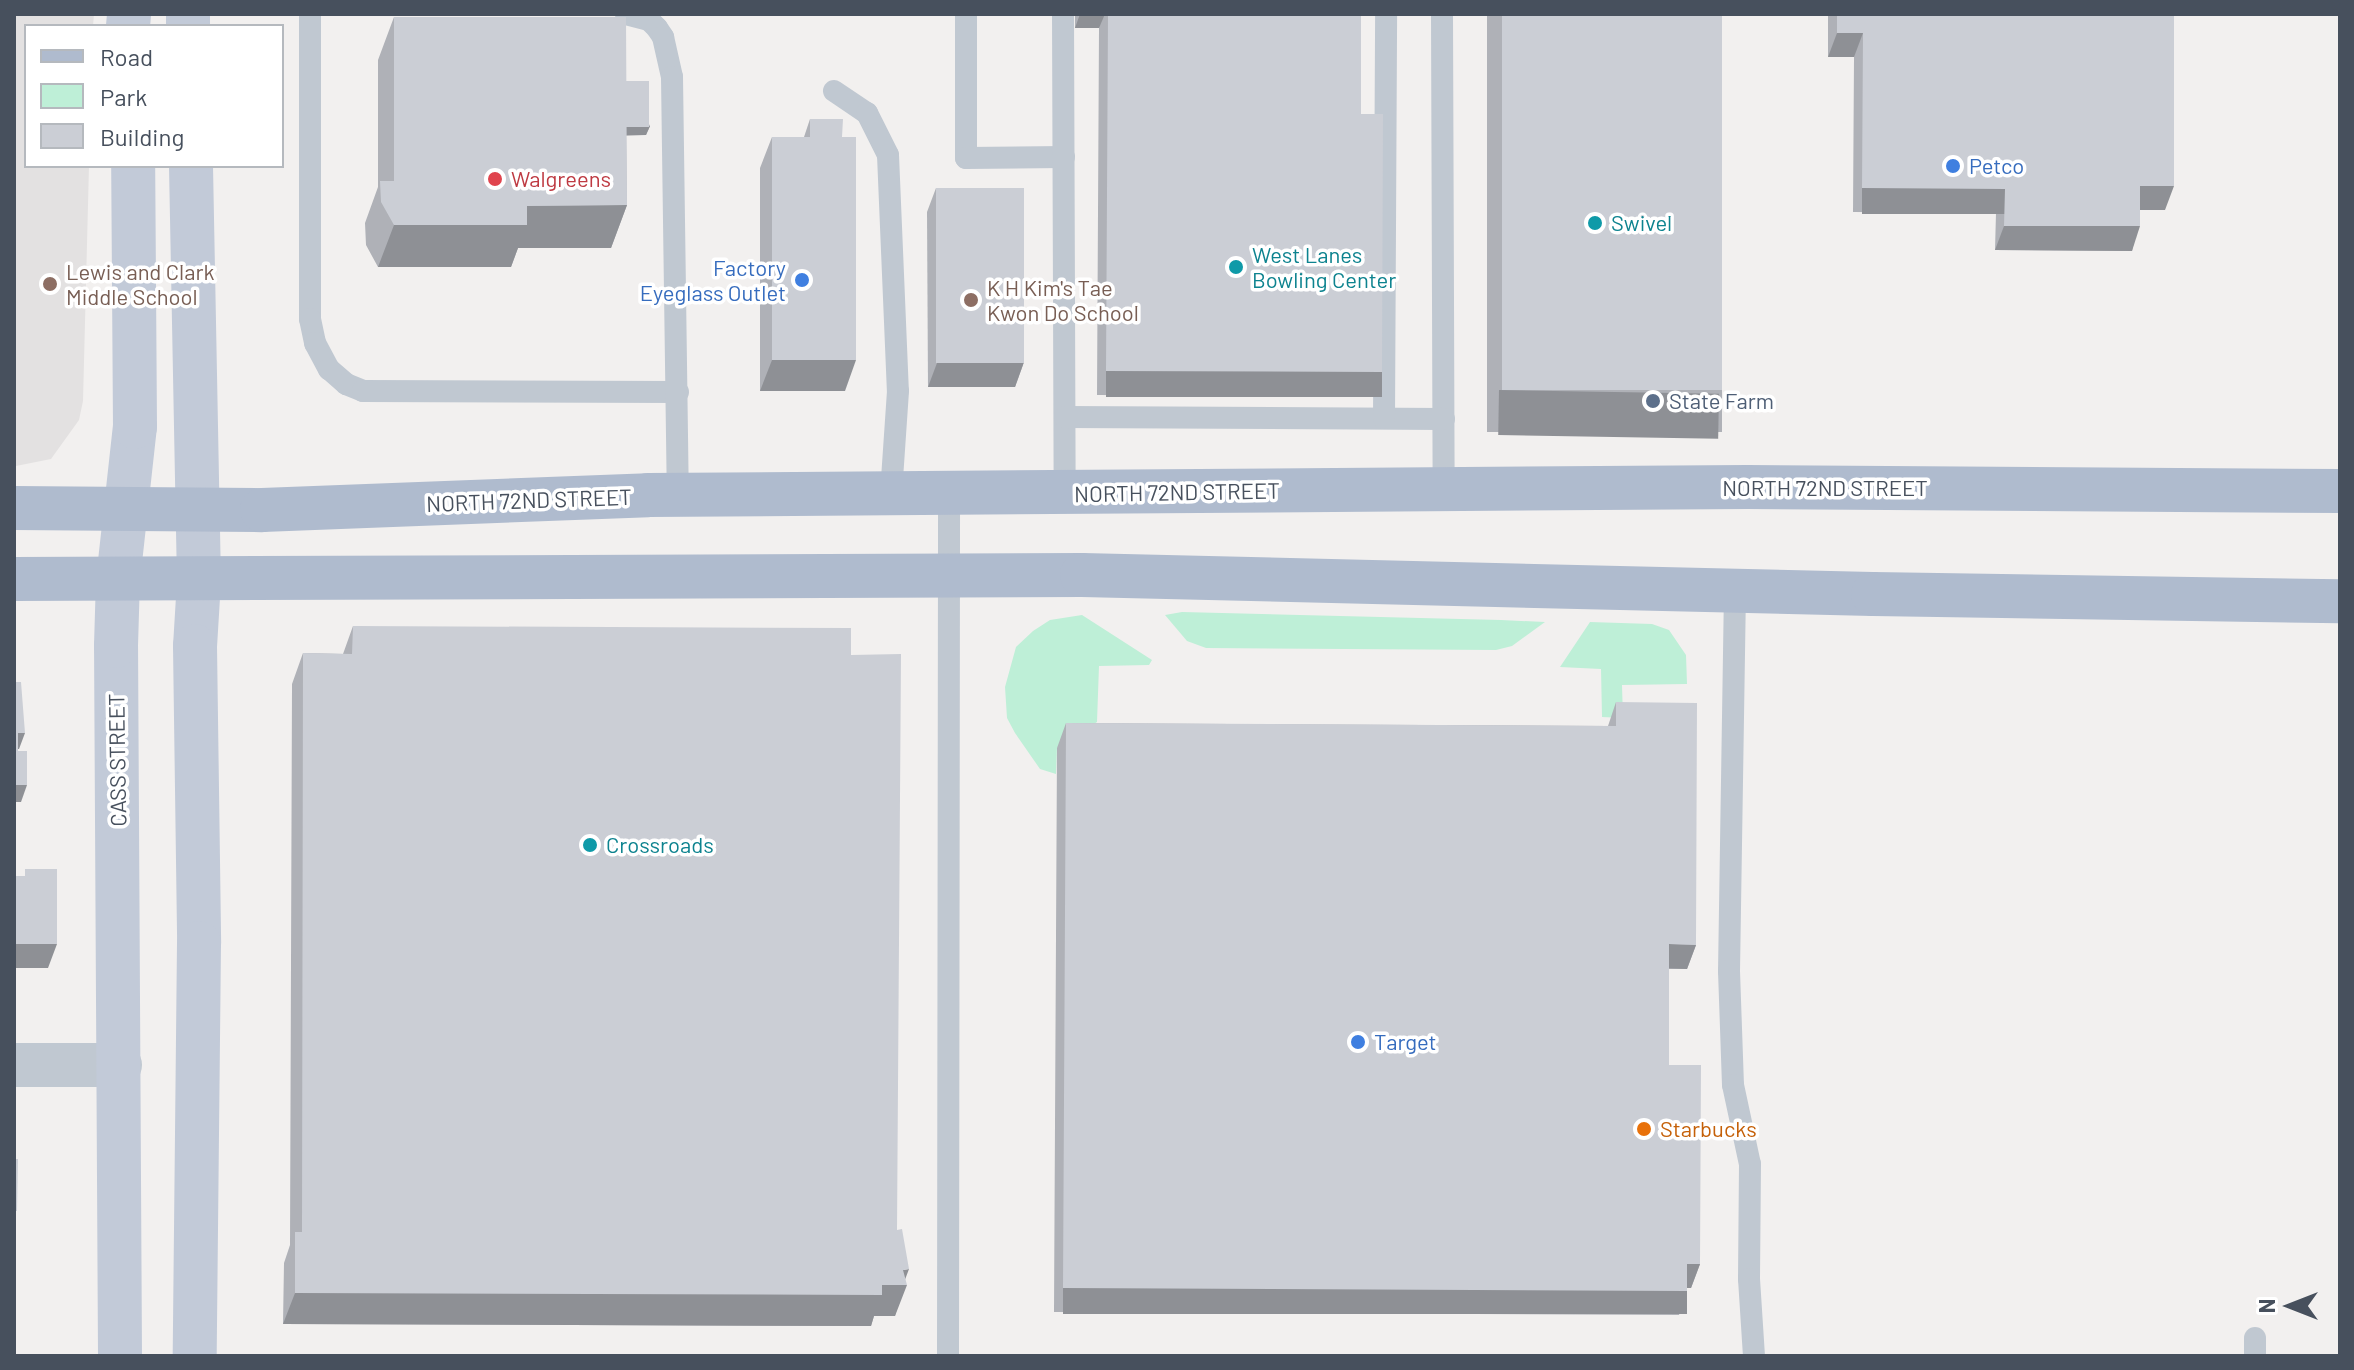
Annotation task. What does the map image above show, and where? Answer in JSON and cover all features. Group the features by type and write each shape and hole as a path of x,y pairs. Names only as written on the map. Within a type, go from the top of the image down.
{"main road":[{"name":"CASS STREET","path":"120,1356 116,646 118,580 135,427 133,168"},
{"path":"191,168 199,581 195,646 199,943 195,1356"},
{"name":"NORTH 72ND STREET","path":"14,508 198,511 678,495 1444,490 2340,491"},
{"path":"14,579 199,581 1082,575 2340,601"}],"street":[{"path":"14,1065 120,1065"}],"lane":[{"path":"310,14 310,319 315,343 329,369 346,384 363,391 678,392"},
{"path":"626,14 649,20 657,28 666,45 672,77 678,495"},
{"path":"966,14 966,158 1064,157"},
{"path":"1063,14 1065,493"},
{"path":"1384,418 1386,14"},
{"path":"1442,14 1444,490"},
{"path":"834,91 867,113 888,155 898,391 891,494"},
{"path":"1065,417 1444,419"},
{"path":"948,1356 949,494"},
{"path":"1735,590 1729,971 1733,1085 1750,1164 1749,1279 1756,1355"}],"shaded area":[{"name":"Lewis and Clark Middle School","path":"14,14 94,14 93,24 24,24 24,168 89,168 83,401 79,420 51,459 16,466"}],"green space":[{"path":"1182,612 1545,622 1512,646 1496,650 1206,648 1187,641 1165,615"},
{"path":"1082,615 1152,660 1149,665 1099,666 1097,722 1057,748 1056,774 1040,769 1015,733 1007,718 1005,687 1016,647 1033,631 1050,620"},
{"path":"1590,622 1652,624 1669,630 1686,655 1687,684 1622,685 1623,718 1602,717 1601,669 1560,667"}],"building":[{"name":"West Lanes Bowling Center","path":"1108,14 1361,14 1361,114 1383,114 1382,372 1106,371"},
{"name":"Swivel","path":"1502,14 1722,14 1722,390 1502,390"},
{"path":"1837,14 2174,14 2174,186 2140,186 2140,226 2004,226 2005,189 1862,188 1863,33 1837,33"},
{"name":"Walgreens","path":"394,17 626,17 627,205 527,206 527,225 394,225 381,202 380,181 394,181"},
{"path":"626,81 649,81 649,127 626,127"},
{"name":"Factory Eyeglass Outlet","path":"810,119 843,119 842,137 856,137 856,360 772,360 772,137 810,137"},
{"name":"K H Kim's Tae Kwon Do School","path":"936,188 1024,188 1024,363 936,363"},
{"name":"Crossroads","path":"353,626 851,628 851,655 901,654 897,1230 902,1229 909,1269 903,1270 907,1285 882,1285 882,1295 295,1293 295,1232 302,1232 303,653 352,654"},
{"path":"14,682 21,682 25,733 18,733 18,751 27,751 27,785 14,785"},
{"name":"Target","path":"1616,702 1697,703 1696,945 1669,944 1669,1065 1701,1065 1700,1264 1687,1264 1687,1291 1063,1288 1066,723 1616,726"},
{"path":"25,869 57,869 57,944 14,944 14,876 25,876"},
{"path":"14,1159 18,1159 17,1211 14,1211"}],"place":[{"name":"Petco","path":"1953,166"},
{"name":"Walgreens","path":"495,179"},
{"name":"Swivel","path":"1595,223"},
{"name":"West Lanes Bowling Center","path":"1236,267"},
{"name":"Factory Eyeglass Outlet","path":"802,280"},
{"name":"Lewis and Clark Middle School","path":"50,284"},
{"name":"K H Kim's Tae Kwon Do School","path":"971,300"},
{"name":"State Farm","path":"1653,401"},
{"name":"Crossroads","path":"590,845"},
{"name":"Target","path":"1358,1042"},
{"name":"Starbucks","path":"1644,1129"}]}
